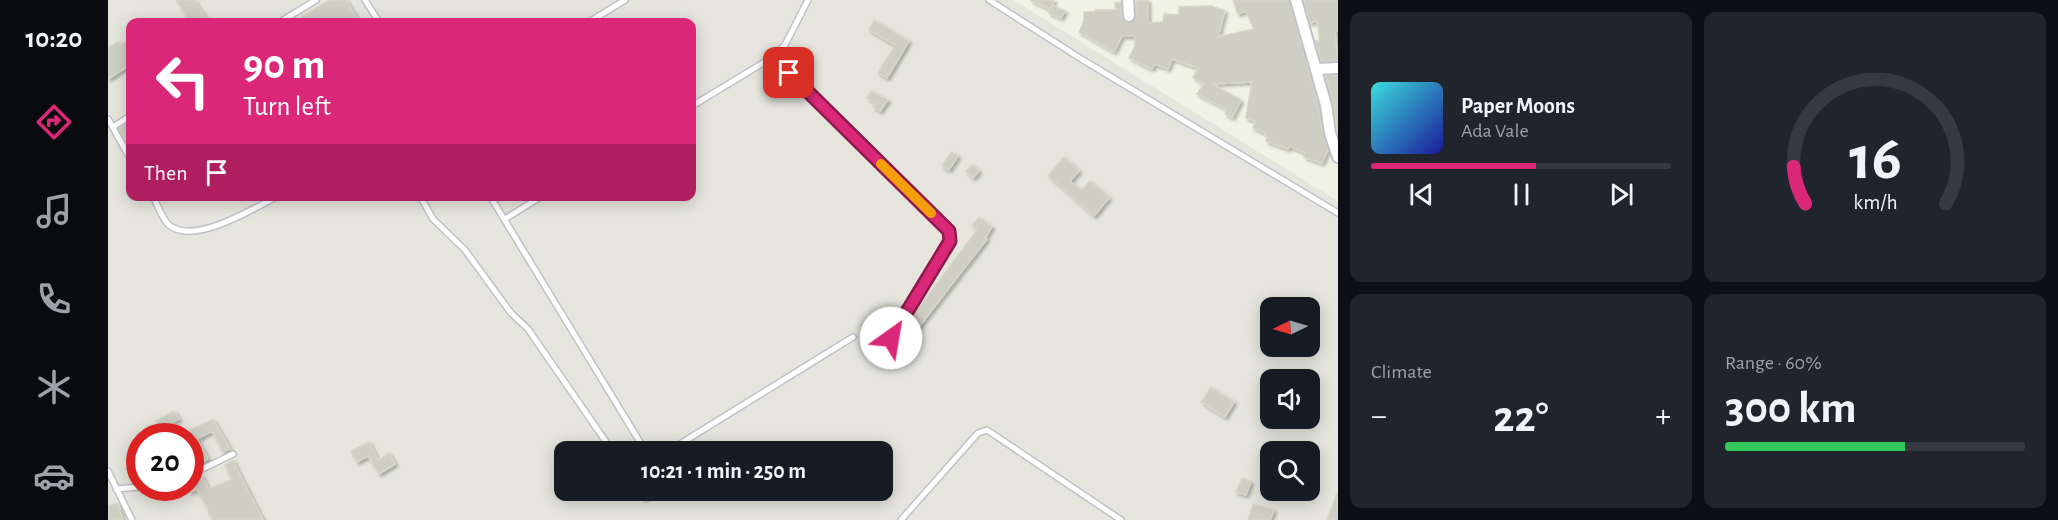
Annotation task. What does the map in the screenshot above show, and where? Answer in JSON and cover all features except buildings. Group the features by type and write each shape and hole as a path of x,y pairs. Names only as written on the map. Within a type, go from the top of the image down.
{"street":[{"path":"1128,0 1129,16"},
{"path":"1296,0 1326,105 1330,133 1338,157"},
{"path":"1316,69 1338,68"}],"lane":[{"path":"287,18 316,0"},
{"path":"365,0 377,18"},
{"path":"596,18 625,0"},
{"path":"696,104 773,57 785,45 808,0"},
{"path":"989,0 1083,60 1338,213"},
{"path":"773,57 949,231 950,241 891,338"},
{"path":"108,119 126,151"},
{"path":"113,127 126,119"},
{"path":"156,201 169,225 182,230 199,231 213,227 268,201"},
{"path":"423,201 432,219 465,250 511,312 528,328 605,441"},
{"path":"493,201 639,441"},
{"path":"505,219 534,201"},
{"path":"685,441 853,337"},
{"path":"901,520 978,433 987,430 1121,520"},
{"path":"204,468 233,454"},
{"path":"108,471 132,520"},
{"path":"116,489 126,488"}],"shaded area":[{"path":"108,0 1013,0 1338,201 1338,520 108,520"}],"slow traffic":[{"path":"881,164 931,213"}],"route":[{"path":"789,73 949,231 950,241 891,338"}]}
